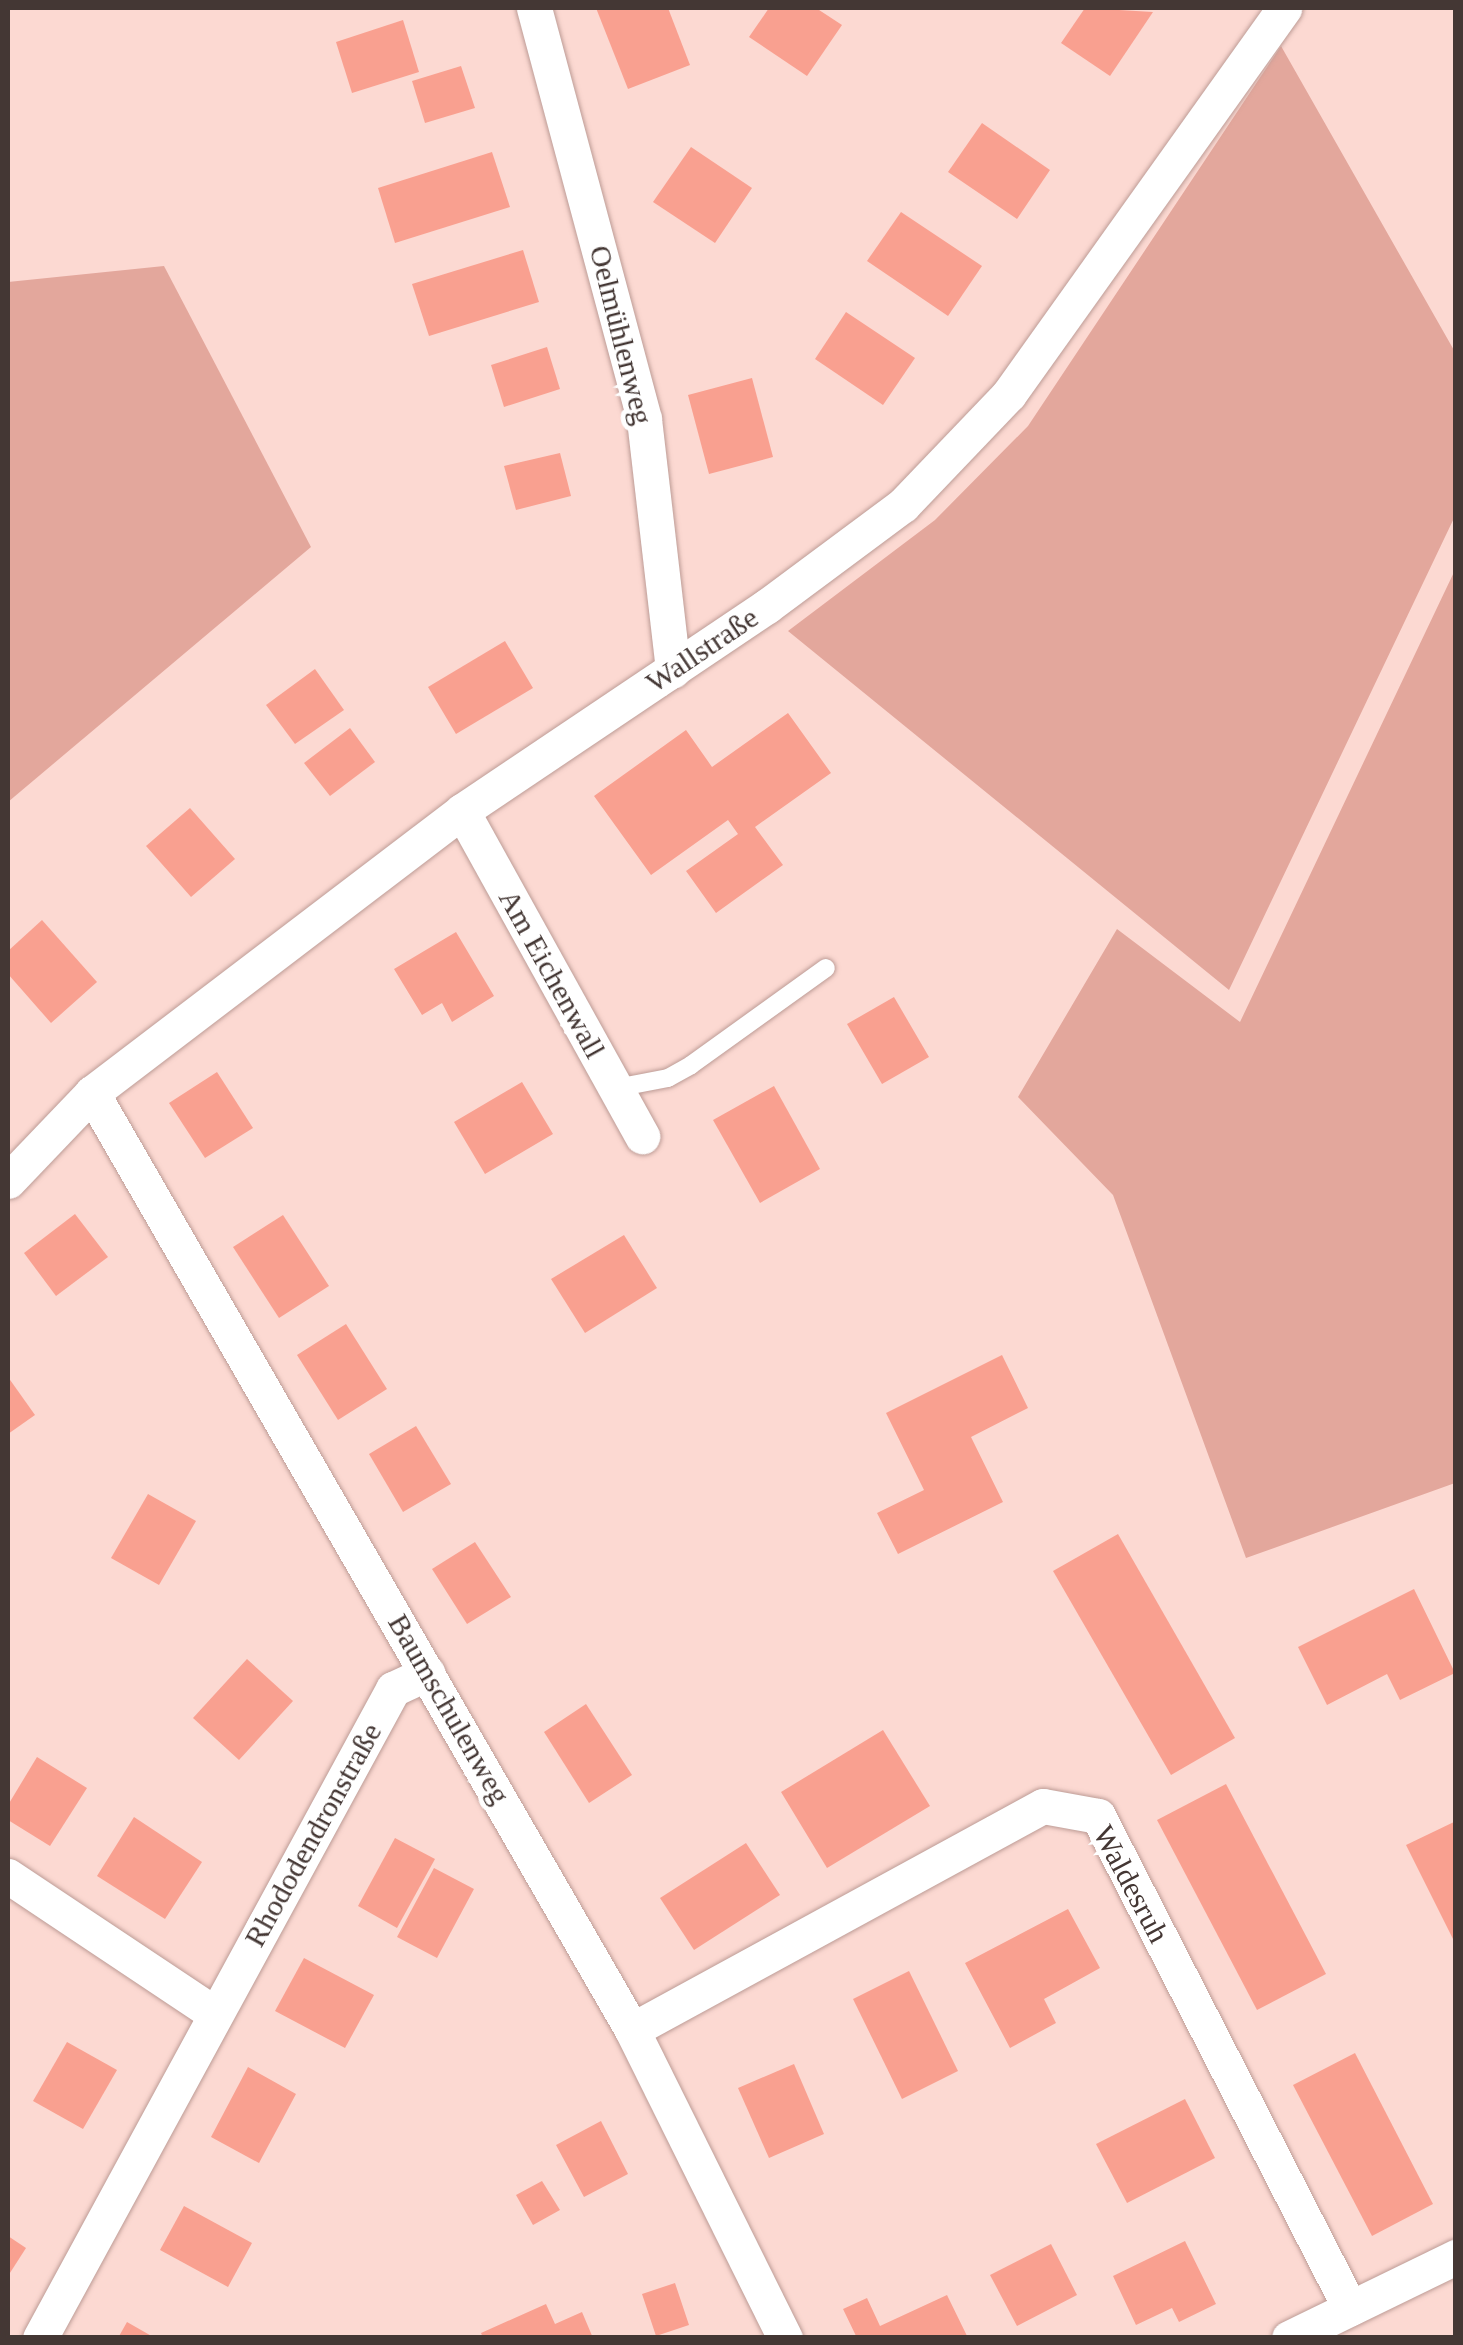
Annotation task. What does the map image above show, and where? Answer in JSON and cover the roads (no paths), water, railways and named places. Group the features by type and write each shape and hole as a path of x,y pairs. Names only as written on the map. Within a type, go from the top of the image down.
{"street":[{"name":"Oelmühlenweg","path":"534,8 644,419 672,670"},
{"name":"Wallstraße","path":"8,1181 92,1093 462,811 672,670 903,505 1009,394 1284,8"},
{"name":"Am Eichenwall","path":"462,811 642,1136"},
{"name":"Baumschulenweg","path":"92,1093 632,2030 785,2338"},
{"name":"Rhododendronstraße","path":"40,2338 393,1689 428,1673"},
{"name":"Waldesruh","path":"632,2030 1043,1806 1098,1816 1350,2308"},
{"path":"8,1876 215,2014"},
{"path":"1289,2338 1456,2257"}],"lane":[{"path":"616,1088 668,1078 691,1066 826,968"}]}
